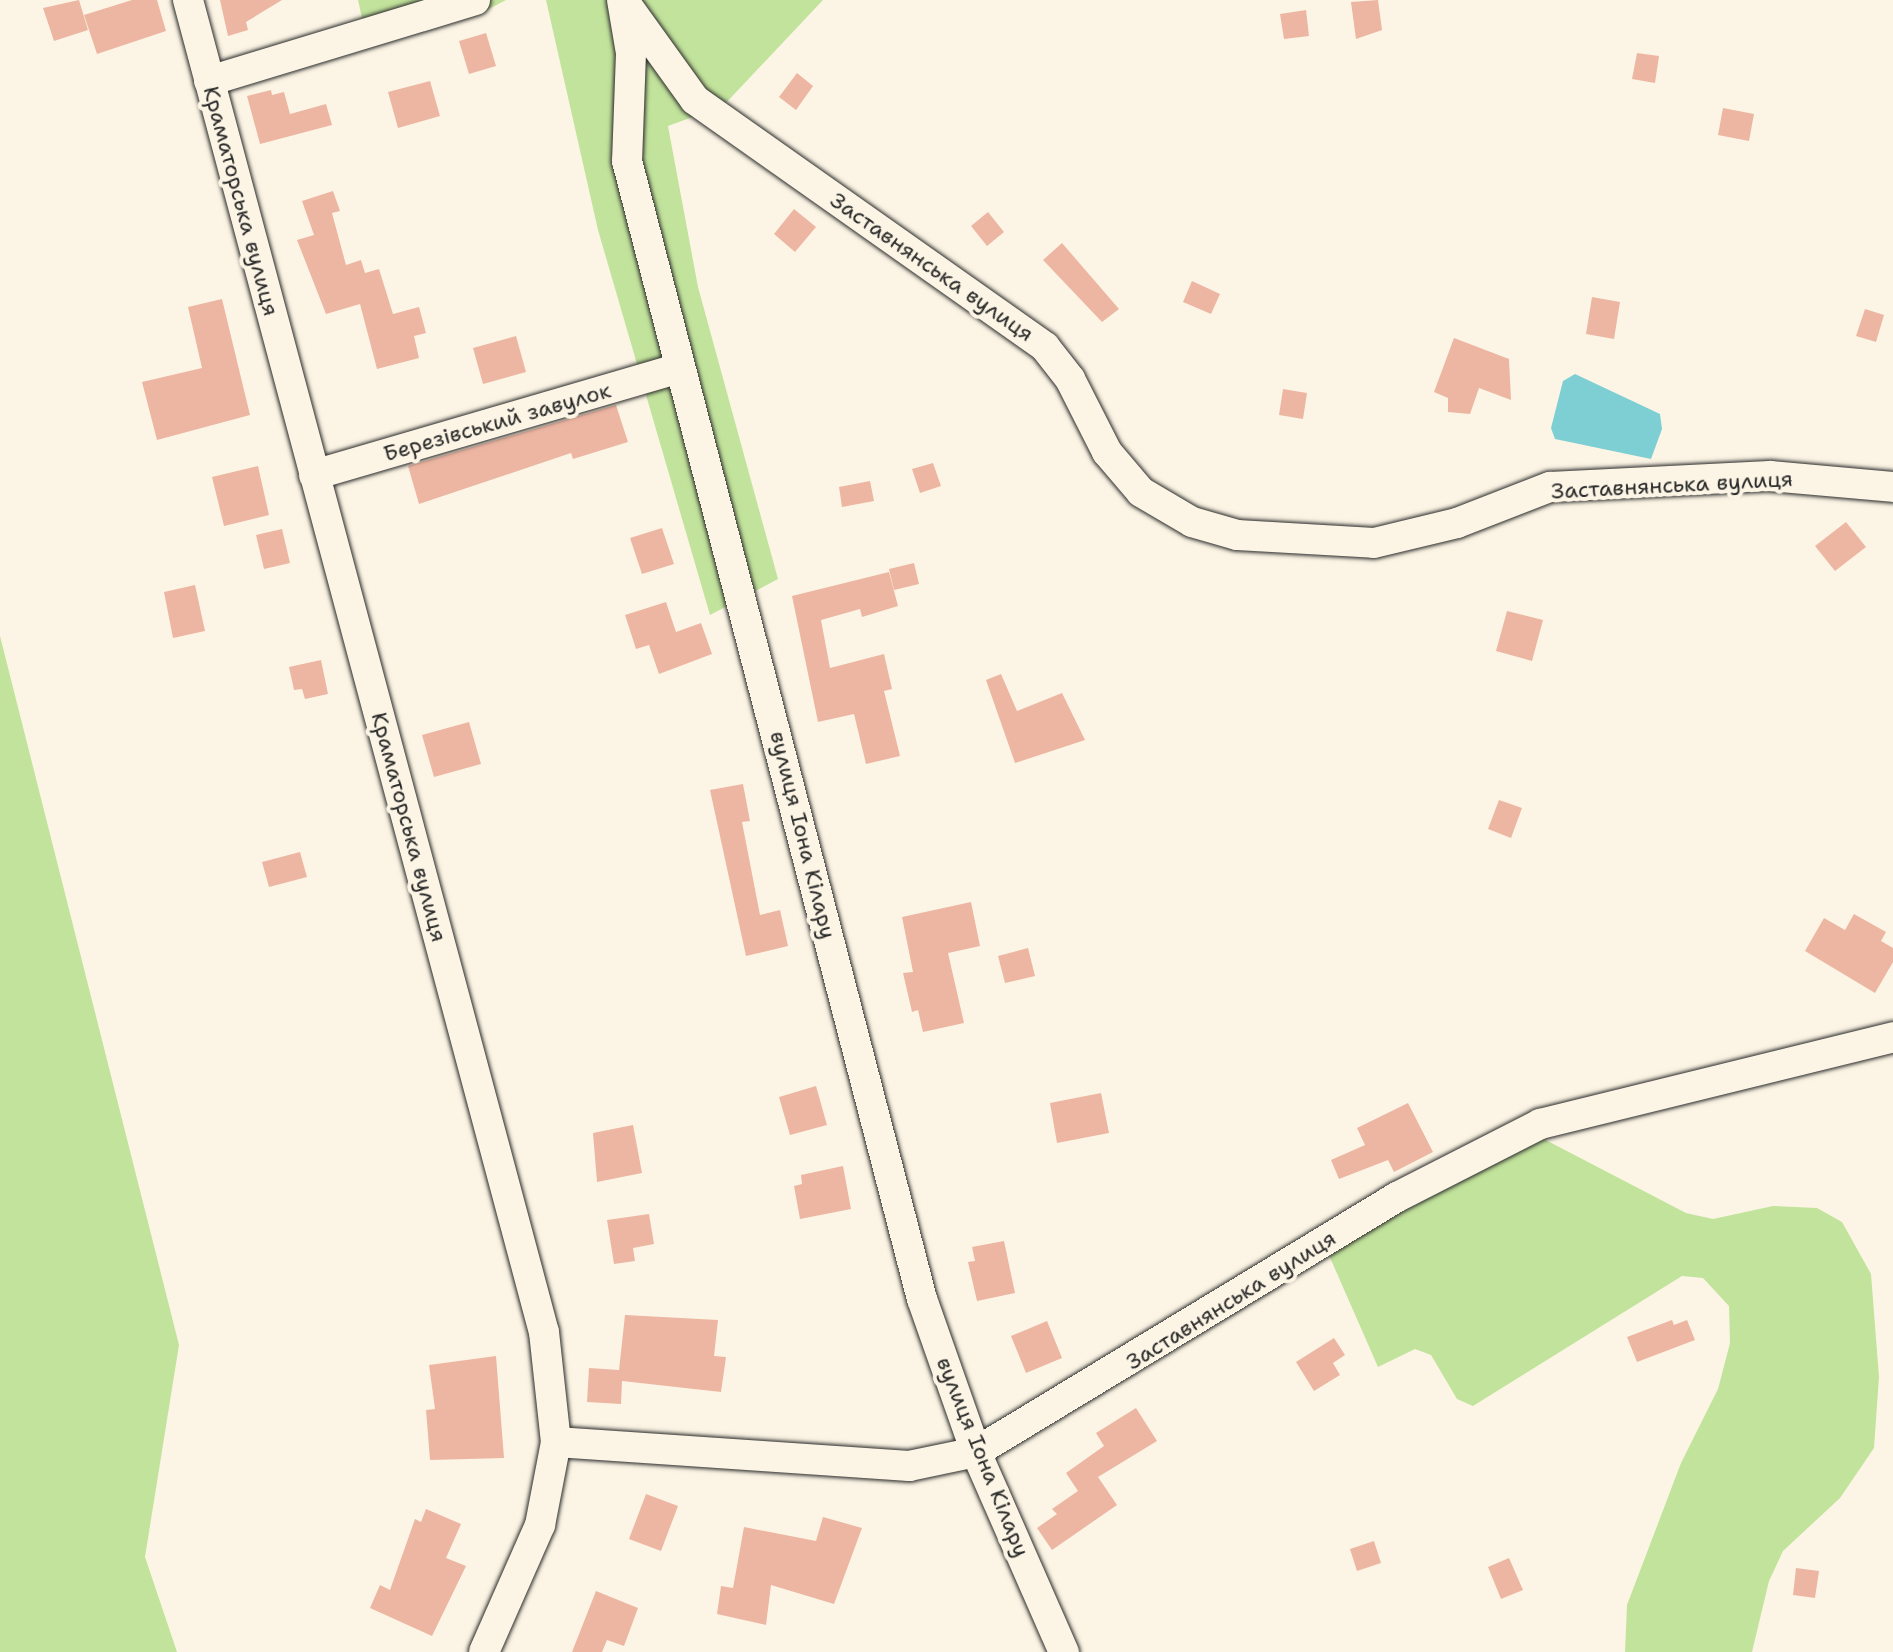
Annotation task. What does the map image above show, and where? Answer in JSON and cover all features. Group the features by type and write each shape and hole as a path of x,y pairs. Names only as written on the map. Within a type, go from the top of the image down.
{"street":[{"name":"Краматорська вулиця","path":"188,0 544,1332 556,1442 540,1525 484,1652"},
{"path":"209,81 475,0"},
{"name":"вулиця Іона Кілару","path":"622,0 631,53 627,161 679,368 767,684 922,1299 976,1452 1064,1652"},
{"name":"Заставнянська вулиця","path":"622,0 695,100 1045,347 1070,379 1107,452 1141,492 1192,522 1237,535 1374,543 1457,523 1550,487 1770,476 1893,487"},
{"name":"Березівський завулок","path":"314,475 679,368"},
{"name":"Заставнянська вулиця","path":"556,1442 909,1466 976,1452 1397,1197 1540,1124 1893,1037"}],"green space":[{"path":"358,0 506,0 481,13 367,41"},
{"path":"546,0 823,0 723,106 668,126 698,287 778,579 710,615 598,230"},
{"path":"0,636 179,1345 145,1557 177,1652 0,1652"},
{"path":"1538,1136 1686,1213 1713,1219 1773,1206 1817,1208 1842,1222 1871,1274 1879,1377 1874,1448 1840,1498 1783,1551 1769,1581 1752,1652 1625,1652 1627,1605 1681,1463 1718,1389 1730,1343 1729,1306 1703,1278 1682,1276 1473,1406 1457,1399 1431,1355 1415,1349 1378,1367 1328,1253"}],"water":[{"path":"1575,374 1660,414 1662,429 1651,459 1555,439 1551,428 1563,381"}],"building":[{"path":"79,0 88,30 54,41 43,8"},
{"path":"132,0 157,0 166,31 97,54 84,15"},
{"path":"220,0 282,0 246,22 248,30 228,36"},
{"path":"1378,0 1382,30 1356,39 1351,2"},
{"path":"1306,10 1309,36 1284,39 1280,14"},
{"path":"486,33 496,66 469,74 459,41"},
{"path":"1637,53 1659,56 1655,83 1632,79"},
{"path":"797,73 813,86 796,110 779,97"},
{"path":"430,81 440,116 398,128 388,92"},
{"path":"271,90 272,95 284,92 290,114 326,104 332,125 260,144 247,96"},
{"path":"1723,108 1754,114 1749,141 1718,135"},
{"path":"333,191 340,211 332,213 346,265 361,260 365,273 379,269 393,314 419,307 426,333 414,336 419,358 377,369 360,304 326,314 297,240 314,235 302,201"},
{"path":"794,209 816,227 795,252 774,234"},
{"path":"988,212 1004,232 987,246 971,226"},
{"path":"1062,243 1119,309 1102,322 1043,260"},
{"path":"1192,281 1220,294 1211,314 1183,302"},
{"path":"1592,297 1620,302 1614,339 1586,334"},
{"path":"222,299 250,415 157,440 142,382 202,368 188,307"},
{"path":"1865,309 1884,315 1876,342 1856,336"},
{"path":"516,336 526,372 483,384 473,348"},
{"path":"1454,338 1509,359 1511,400 1479,388 1470,414 1448,412 1448,398 1434,392"},
{"path":"1283,389 1307,393 1303,419 1279,415"},
{"path":"616,405 628,442 573,459 571,453 419,504 408,466"},
{"path":"933,463 941,486 920,493 912,469"},
{"path":"258,466 269,515 224,526 212,477"},
{"path":"870,481 874,501 842,507 839,487"},
{"path":"1846,522 1866,547 1835,571 1815,546"},
{"path":"662,528 674,564 642,574 630,538"},
{"path":"282,529 290,563 264,569 256,535"},
{"path":"914,563 919,584 894,590 889,569"},
{"path":"889,572 898,606 862,617 860,609 821,620 830,668 884,654 892,689 884,691 900,756 866,764 854,714 818,722 792,596"},
{"path":"195,585 205,631 173,638 164,592"},
{"path":"666,602 676,632 701,623 712,654 659,674 649,645 636,649 625,615"},
{"path":"1507,611 1543,620 1532,661 1496,651"},
{"path":"321,660 328,694 305,699 302,689 294,690 289,667"},
{"path":"1001,674 1017,711 1062,693 1085,740 1015,763 986,680"},
{"path":"469,722 481,764 434,777 422,735"},
{"path":"743,784 750,821 742,822 760,915 780,910 788,946 746,956 710,790"},
{"path":"1499,800 1522,808 1511,838 1488,829"},
{"path":"300,852 307,877 269,887 262,862"},
{"path":"971,902 980,946 948,953 964,1023 923,1032 918,1010 912,1012 903,973 913,972 902,917"},
{"path":"1854,914 1886,932 1881,941 1893,948 1893,962 1875,993 1805,951 1824,918 1845,930"},
{"path":"1028,948 1035,976 1005,983 998,956"},
{"path":"816,1086 827,1125 790,1135 779,1097"},
{"path":"1101,1093 1109,1133 1057,1143 1050,1103"},
{"path":"1408,1103 1433,1152 1394,1172 1388,1160 1339,1179 1331,1160 1365,1145 1357,1128"},
{"path":"633,1125 642,1173 597,1182 593,1133"},
{"path":"843,1166 851,1209 800,1219 794,1186 802,1184 801,1175"},
{"path":"649,1214 654,1244 633,1248 635,1261 614,1264 607,1220"},
{"path":"1004,1241 1015,1293 977,1301 968,1262 975,1261 972,1247"},
{"path":"625,1315 718,1320 714,1356 726,1357 721,1392 622,1381 621,1404 587,1402 589,1368 619,1370"},
{"path":"1672,1320 1674,1325 1687,1320 1695,1340 1637,1362 1627,1337"},
{"path":"1047,1321 1062,1358 1026,1373 1011,1336"},
{"path":"1334,1338 1345,1355 1333,1363 1340,1375 1314,1391 1296,1362"},
{"path":"496,1356 504,1458 430,1460 426,1410 435,1409 429,1365"},
{"path":"1136,1408 1157,1441 1098,1477 1117,1505 1052,1550 1037,1528 1057,1514 1052,1509 1078,1491 1066,1473 1104,1446 1096,1433"},
{"path":"646,1494 678,1506 661,1551 629,1539"},
{"path":"426,1509 461,1524 446,1558 466,1566 432,1636 370,1608 380,1585 390,1590 415,1519 421,1522"},
{"path":"823,1517 862,1528 834,1604 771,1585 766,1625 717,1614 721,1586 733,1588 744,1527 816,1541"},
{"path":"1374,1541 1381,1563 1357,1571 1350,1549"},
{"path":"1509,1558 1523,1590 1501,1599 1488,1567"},
{"path":"1796,1568 1819,1571 1815,1598 1793,1595"},
{"path":"596,1591 638,1608 624,1646 607,1640 602,1652 572,1652"}]}
